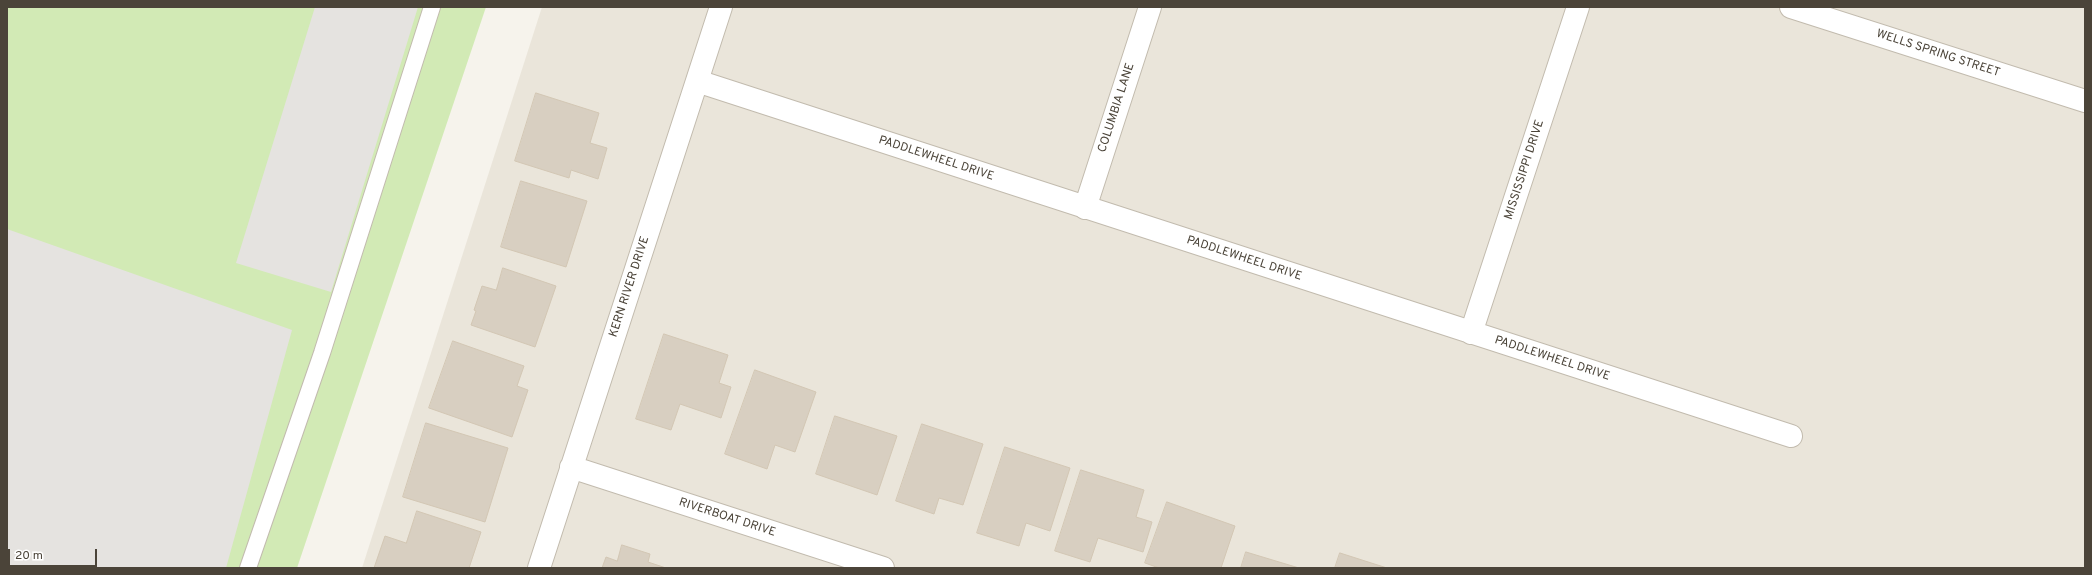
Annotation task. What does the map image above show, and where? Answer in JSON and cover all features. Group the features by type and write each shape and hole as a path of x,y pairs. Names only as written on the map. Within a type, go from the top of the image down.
{"street":[{"name":"KERN RIVER DRIVE","path":"539,568 721,7"},
{"name":"COLUMBIA LANE","path":"1085,208 1150,7"},
{"name":"MISSISSIPPI DRIVE","path":"1471,333 1578,7"},
{"name":"WELLS SPRING STREET","path":"1791,7 2085,102"},
{"name":"PADDLEWHEEL DRIVE","path":"697,81 1791,436"},
{"name":"RIVERBOAT DRIVE","path":"571,468 883,568"}],"lane":[{"path":"248,568 322,353 432,7"}],"shaded area":[{"path":"315,7 418,7 331,292 236,263"},
{"path":"542,7 2085,7 2085,568 362,568"},
{"path":"7,229 292,330 226,568 7,568"}],"green space":[{"path":"7,7 486,7 297,568 7,568"}],"building":[{"path":"536,93 599,113 590,143 607,148 598,179 571,170 569,178 515,161"},
{"path":"521,181 587,201 566,267 501,247"},
{"path":"503,268 556,286 535,347 471,325 482,286 496,290"},
{"path":"664,334 728,355 719,383 731,387 721,418 680,404 671,430 636,419"},
{"path":"453,341 524,366 517,386 528,390 512,437 429,408"},
{"path":"755,370 816,392 795,452 775,445 767,469 725,454"},
{"path":"835,416 897,436 877,495 816,474"},
{"path":"426,423 508,448 485,522 403,497"},
{"path":"922,424 983,444 963,505 939,498 934,514 896,501"},
{"path":"1005,447 1070,468 1050,531 1026,523 1019,546 977,533"},
{"path":"1081,470 1144,490 1136,517 1152,522 1143,552 1098,538 1090,562 1055,551"},
{"path":"1167,502 1235,526 1221,568 1159,568 1145,563"},
{"path":"417,511 481,532 469,568 374,568 385,536 406,543"},
{"path":"622,545 650,554 648,562 666,568 602,568 606,557 617,561"},
{"path":"1246,552 1299,568 1241,568"},
{"path":"1340,553 1387,568 1335,568"}]}
